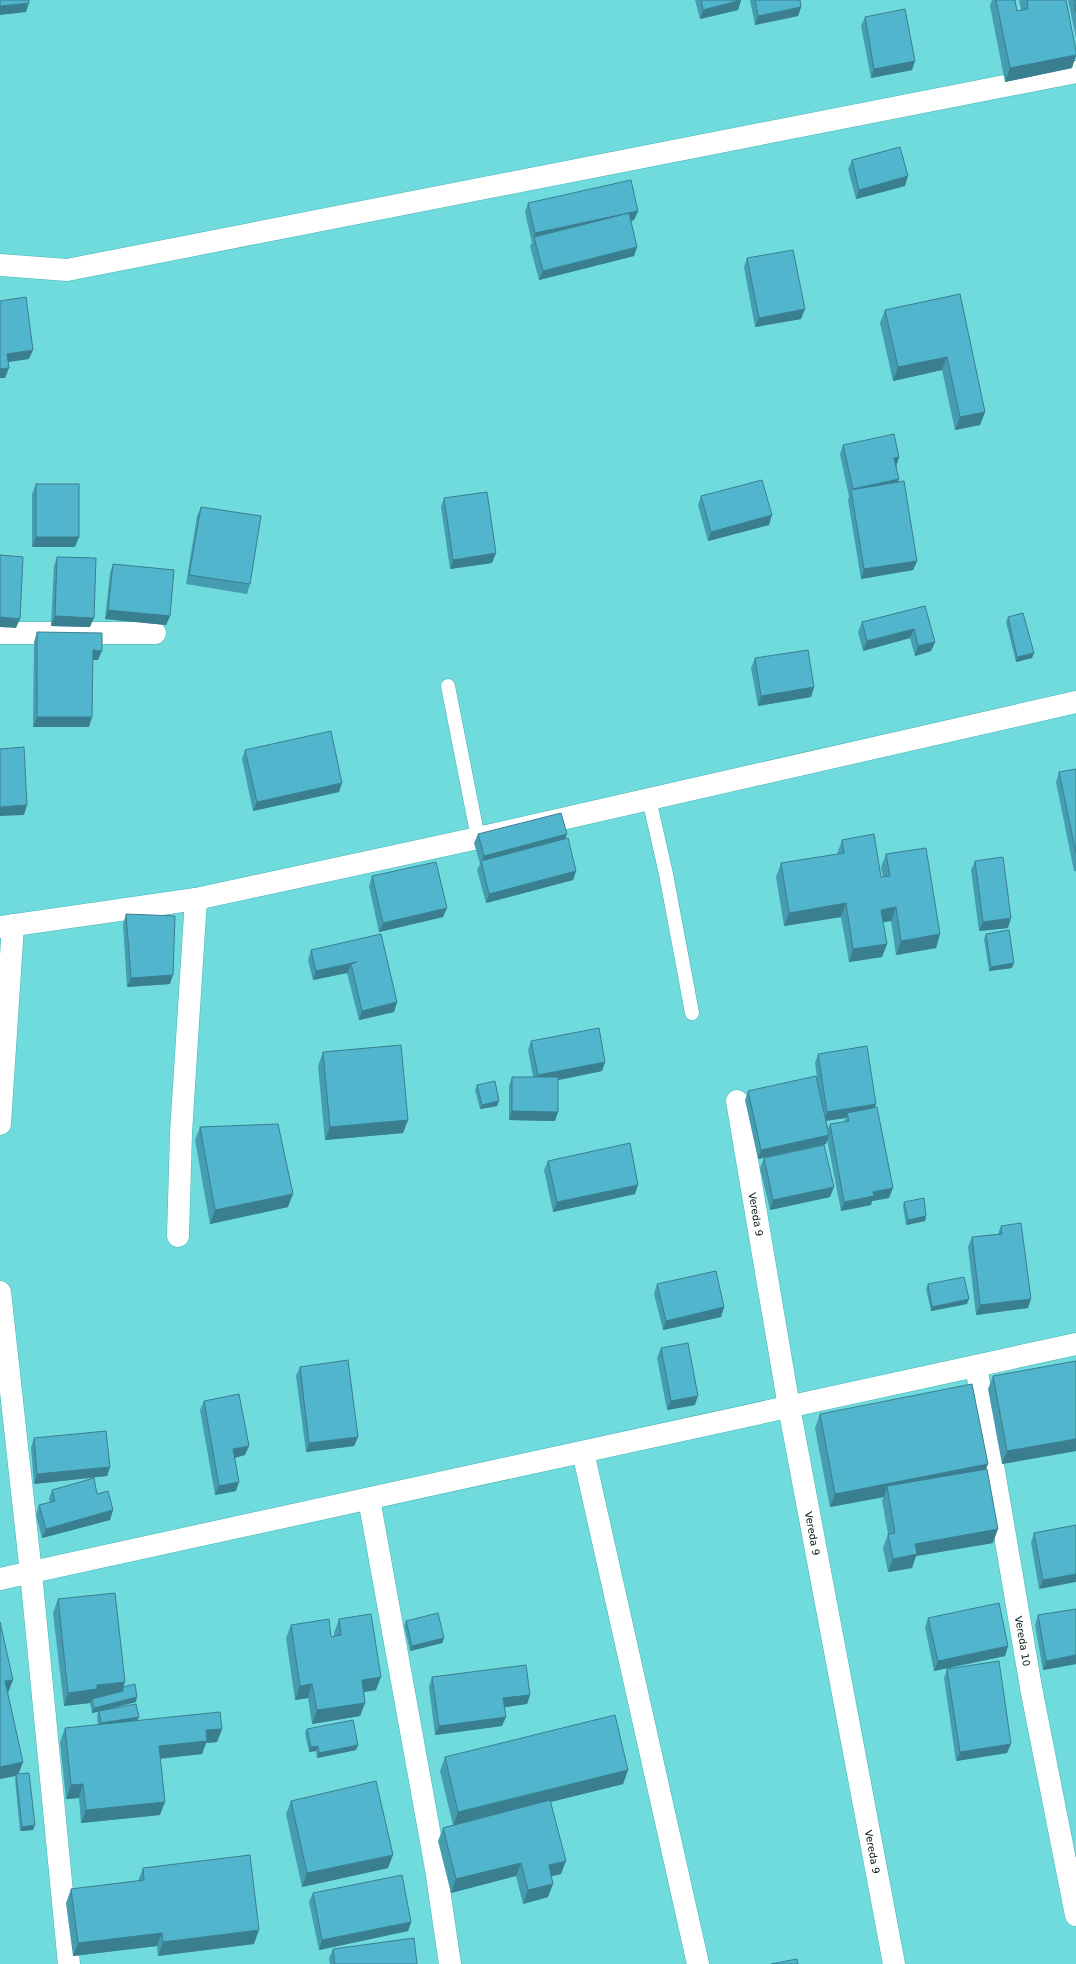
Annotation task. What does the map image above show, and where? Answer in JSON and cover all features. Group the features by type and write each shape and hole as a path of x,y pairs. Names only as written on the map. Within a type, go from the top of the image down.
{"street":[{"path":"0,265 67,270 1076,72"},
{"path":"0,633 155,633"},
{"path":"0,1124 7,926 196,899 478,838 1076,702"},
{"path":"178,1236 181,1133 196,899"},
{"name":"Vereda 9","path":"737,1101 789,1407 894,1964"},
{"path":"0,1292 31,1573 69,1964"},
{"path":"0,1579 1076,1344"},
{"name":"Vereda 10","path":"976,1366 1032,1693 1076,1915"},
{"path":"583,1452 698,1964"},
{"path":"369,1499 436,1869 450,1964"}],"lane":[{"path":"448,686 478,838"},
{"path":"649,799 666,874 692,1013"}],"building":[{"path":"0,0 29,0 29,3 0,6"},
{"path":"701,0 741,0 703,10"},
{"path":"755,0 800,0 801,7 758,16"},
{"path":"996,0 1015,0 1017,11 1028,9 1027,0 1066,0 1076,55 1010,68"},
{"path":"1074,0 1076,0 1076,12"},
{"path":"905,9 915,61 874,69 865,17"},
{"path":"900,147 908,176 859,190 852,160"},
{"path":"631,180 638,211 535,233 528,203"},
{"path":"629,213 637,247 543,271 534,237"},
{"path":"793,250 805,309 759,318 747,258"},
{"path":"960,294 985,412 960,417 947,357 898,367 885,310"},
{"path":"26,297 33,350 7,354 9,368 0,369 0,301"},
{"path":"894,434 899,457 894,458 899,479 853,489 843,445"},
{"path":"762,480 772,515 711,532 701,496"},
{"path":"904,481 917,561 864,569 851,490"},
{"path":"36,484 79,484 79,537 36,537"},
{"path":"487,492 496,553 453,560 444,498"},
{"path":"201,507 261,516 250,584 189,575"},
{"path":"0,555 23,557 20,619 0,617"},
{"path":"57,557 96,558 94,618 55,616"},
{"path":"113,564 174,570 170,616 108,610"},
{"path":"925,606 935,642 918,646 914,629 867,641 862,622"},
{"path":"1023,613 1034,653 1017,657 1008,617"},
{"path":"37,632 102,633 102,651 93,650 92,717 37,717"},
{"path":"808,650 814,687 761,696 755,658"},
{"path":"331,731 342,783 257,802 245,750"},
{"path":"24,747 27,805 0,807 0,749"},
{"path":"1076,769 1076,853 1059,772"},
{"path":"561,813 567,834 484,856 478,834"},
{"path":"874,834 881,877 890,876 886,854 926,848 940,934 901,941 896,907 881,910 887,944 853,949 846,903 789,913 781,863 844,853 842,840"},
{"path":"568,838 576,871 489,894 481,861"},
{"path":"1003,857 1011,918 983,922 975,861"},
{"path":"436,862 447,908 383,923 372,876"},
{"path":"126,914 175,916 173,975 131,978"},
{"path":"1009,930 1014,963 991,967 986,934"},
{"path":"381,934 397,1002 362,1011 351,964 357,962 316,971 311,950"},
{"path":"599,1028 605,1062 538,1075 531,1041"},
{"path":"401,1045 408,1120 330,1127 323,1052"},
{"path":"867,1046 876,1104 827,1112 818,1054"},
{"path":"816,1076 829,1135 761,1150 748,1091"},
{"path":"512,1077 558,1077 558,1112 512,1111"},
{"path":"495,1081 499,1101 482,1105 477,1085"},
{"path":"877,1107 893,1188 873,1192 874,1196 844,1202 830,1124 849,1121 847,1113"},
{"path":"278,1124 293,1194 215,1210 200,1127"},
{"path":"630,1143 638,1185 557,1202 548,1161"},
{"path":"824,1145 834,1187 773,1200 764,1158"},
{"path":"924,1198 926,1216 908,1220 904,1202"},
{"path":"1021,1223 1031,1299 980,1305 972,1237 1002,1234 1001,1226"},
{"path":"716,1271 724,1307 666,1321 657,1284"},
{"path":"964,1277 969,1299 932,1307 928,1284"},
{"path":"688,1343 698,1396 671,1401 661,1348"},
{"path":"348,1360 358,1437 309,1443 300,1367"},
{"path":"1076,1361 1076,1439 1007,1451 993,1376"},
{"path":"972,1384 988,1464 835,1494 820,1414"},
{"path":"239,1394 249,1446 233,1449 239,1482 219,1486 204,1401"},
{"path":"106,1431 110,1467 37,1474 34,1438"},
{"path":"987,1469 998,1529 915,1544 917,1554 893,1559 888,1534 895,1533 887,1486"},
{"path":"94,1478 97,1494 108,1491 113,1510 46,1529 39,1505 55,1501 52,1490"},
{"path":"1076,1525 1076,1574 1043,1580 1034,1533"},
{"path":"115,1593 125,1682 97,1685 97,1689 68,1693 58,1599"},
{"path":"999,1603 1008,1646 938,1661 928,1618"},
{"path":"1076,1609 1076,1655 1046,1661 1038,1615"},
{"path":"438,1613 444,1638 412,1646 406,1621"},
{"path":"371,1614 381,1677 362,1680 365,1703 317,1710 312,1684 300,1686 291,1625 329,1619 331,1637 341,1635 339,1619"},
{"path":"0,1622 13,1680 5,1681 23,1762 0,1767"},
{"path":"999,1661 1011,1744 960,1752 947,1669"},
{"path":"526,1665 530,1695 503,1698 506,1717 439,1726 432,1677"},
{"path":"135,1684 137,1697 94,1708 92,1699 123,1691 123,1687"},
{"path":"136,1704 139,1717 101,1723 99,1711"},
{"path":"220,1712 222,1729 206,1730 207,1741 159,1746 165,1802 86,1810 83,1784 71,1785 65,1728"},
{"path":"615,1715 628,1770 458,1812 445,1757"},
{"path":"353,1720 358,1745 319,1753 318,1746 311,1747 307,1729"},
{"path":"29,1773 35,1825 22,1827 16,1774"},
{"path":"376,1781 393,1855 307,1873 291,1801"},
{"path":"550,1800 566,1861 549,1865 553,1884 528,1890 521,1863 456,1879 443,1828"},
{"path":"250,1855 259,1930 163,1942 162,1933 78,1943 71,1889 144,1880 143,1868"},
{"path":"402,1875 411,1922 322,1940 313,1893"},
{"path":"414,1938 417,1964 335,1964 333,1949"},
{"path":"797,1959 798,1964 771,1964"}]}
